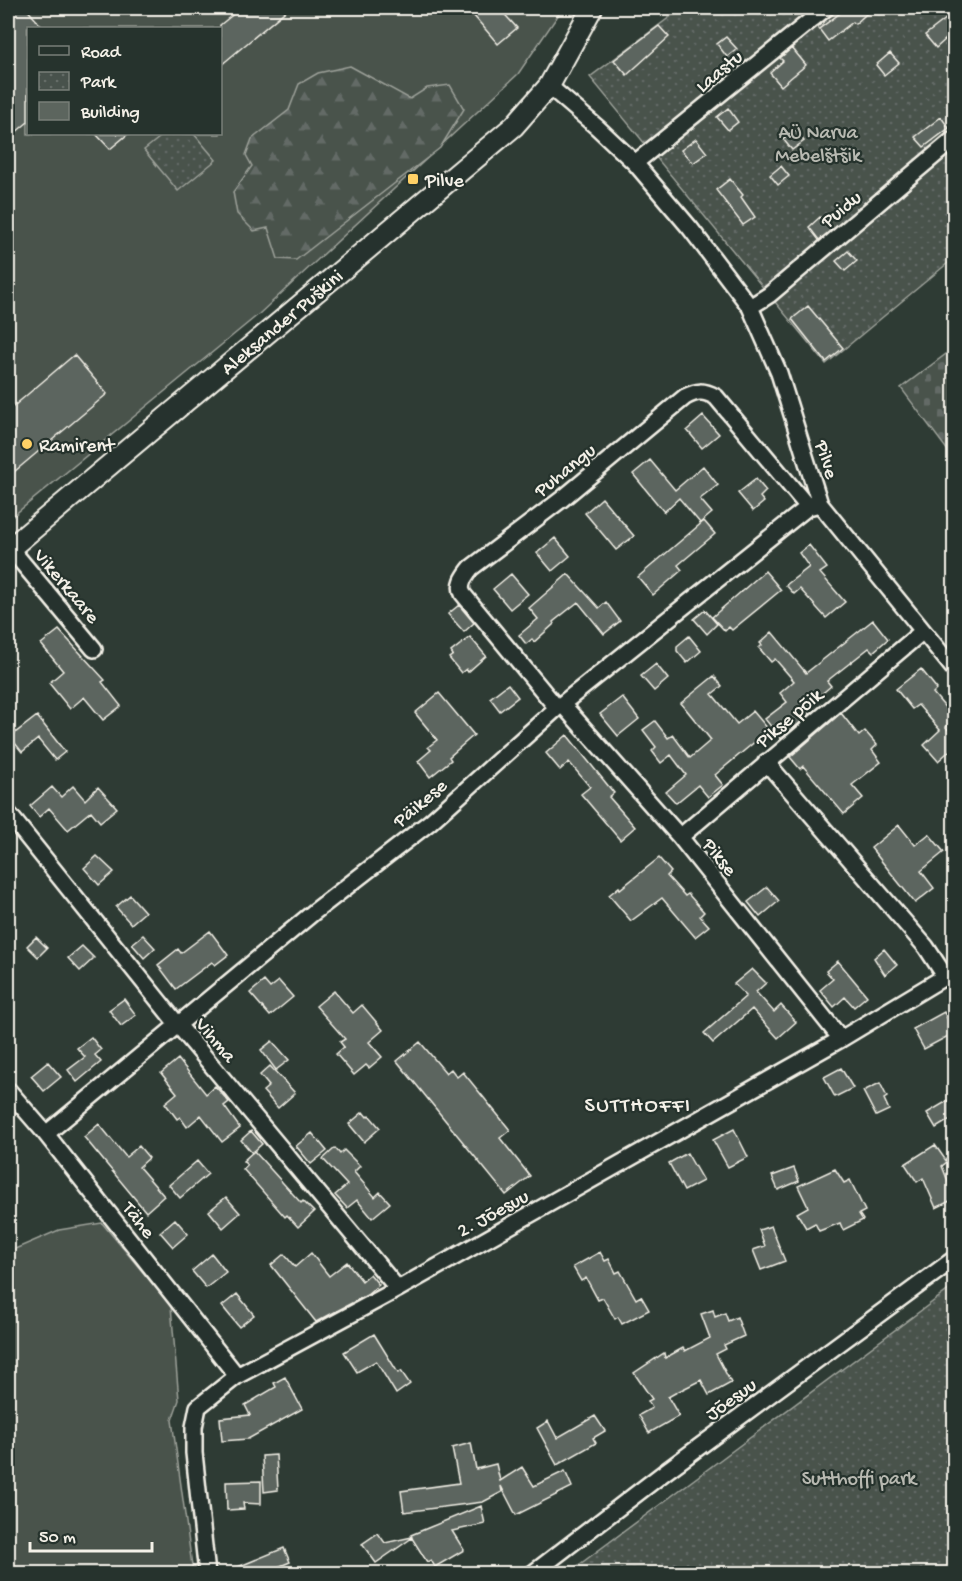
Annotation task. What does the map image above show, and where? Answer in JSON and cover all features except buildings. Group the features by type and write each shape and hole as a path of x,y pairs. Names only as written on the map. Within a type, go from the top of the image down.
{"main road":[{"name":"Aleksander Puškini","path":"9,549 514,126 549,86 592,8"}],"street":[{"name":"Laastu","path":"635,164 826,8"},
{"name":"Pilve","path":"549,86 598,128 635,164 690,228 750,307 779,373 814,506 954,669"},
{"name":"Puidu","path":"750,307 769,295 954,140"},
{"name":"Puhangu","path":"462,581 471,568 562,499 685,397 696,391 716,397 814,506"},
{"name":"Päikese","path":"46,1134 314,912 430,822 560,706 814,506"},
{"name":"Vikerkaare","path":"9,549 94,648"},
{"name":"Pikse","path":"462,581 460,588 463,594 560,706 680,837 841,1039"},
{"name":"Pikse põik","path":"680,837 923,631"},
{"path":"766,762 950,973"},
{"name":"Vihma","path":"8,813 178,1025 398,1289"},
{"name":"2. Jõesuu","path":"207,1574 194,1454 194,1426 198,1407 237,1376 398,1289 841,1039 950,973"},
{"name":"Tähe","path":"8,1090 46,1134 237,1376"},
{"name":"Jõesuu","path":"532,1574 665,1472 954,1259"}],"green space":[{"path":"8,8 563,8 518,74 259,314 8,520"},
{"name":"AÜ Narva Mebelštšik","path":"682,8 954,8 954,258 826,364 590,77"},
{"path":"350,66 410,99 427,88 450,85 464,109 440,148 296,260 278,259 268,228 254,231 237,214 233,192 252,166 246,155 252,139 289,110 299,84 318,73"},
{"path":"163,135 195,135 216,160 178,191 144,150"},
{"path":"954,348 954,459 901,388"},
{"path":"102,1223 171,1306 179,1400 172,1420 193,1573 8,1573 8,1252 59,1230"},
{"name":"Sutthoffi park","path":"954,1286 954,1573 568,1573"}],"place":[{"name":"Pilve","path":"413,179"},
{"name":"Ramirent","path":"27,444"}],"district":[{"name":"SUTTHOFFI","path":"638,1103"}]}
